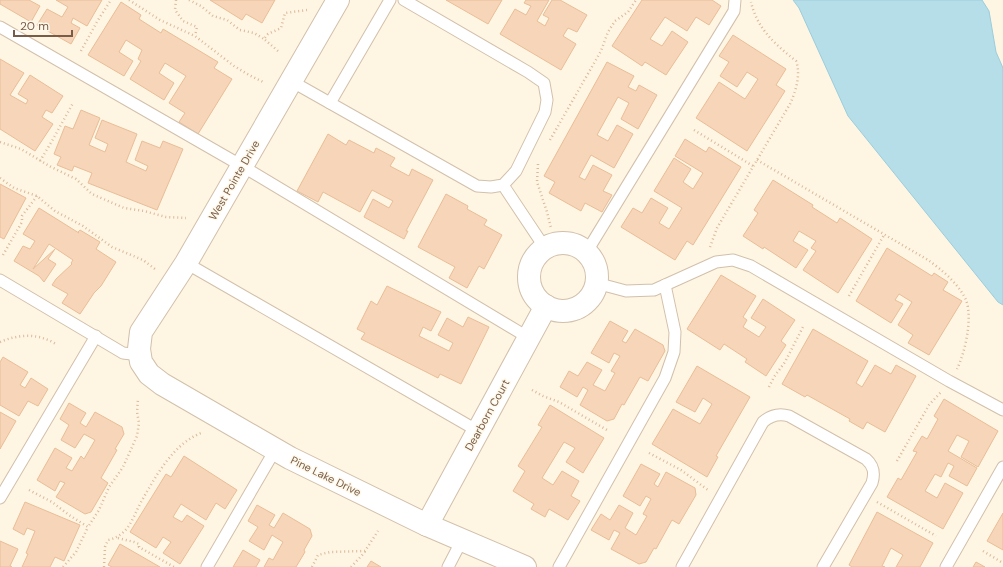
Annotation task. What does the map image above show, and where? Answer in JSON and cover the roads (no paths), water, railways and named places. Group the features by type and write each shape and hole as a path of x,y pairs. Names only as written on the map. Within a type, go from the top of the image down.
{"street":[{"name":"West Pointe Drive","path":"141,359 141,332 186,263 338,0"},
{"path":"549,239 554,244 564,243 574,245 583,249 586,253 594,264 597,274 593,293 586,301 577,307 567,310 557,310 546,306 539,300 533,292 529,272 532,263 549,239"},
{"name":"Dearborn Court","path":"427,525 546,306"},
{"name":"Pine Lake Drive","path":"141,359 149,374 162,384 275,450 427,525 525,567"}],"lane":[{"path":"330,103 390,0"},
{"path":"291,81 477,186 491,188 502,186 516,171 545,112 547,100 544,84 528,72 404,0"},
{"path":"586,253 734,11 735,0"},
{"path":"0,27 242,166 529,338"},
{"path":"502,186 549,239"},
{"path":"596,283 626,291 654,290 716,262 733,260 751,266 949,381 1003,410"},
{"path":"186,263 478,431"},
{"path":"0,280 123,353 141,359"},
{"path":"559,567 665,378 674,352 675,332 665,285"},
{"path":"0,498 96,336"},
{"path":"682,567 763,422 768,417 782,414 789,416 866,459 873,467 874,472 872,483 823,567"},
{"path":"207,567 275,450"},
{"path":"946,567 1003,467"},
{"path":"448,567 462,540"}],"water":[{"path":"793,0 982,0 989,11 996,52 1003,68 1003,305 998,302 848,116 799,8"}]}
